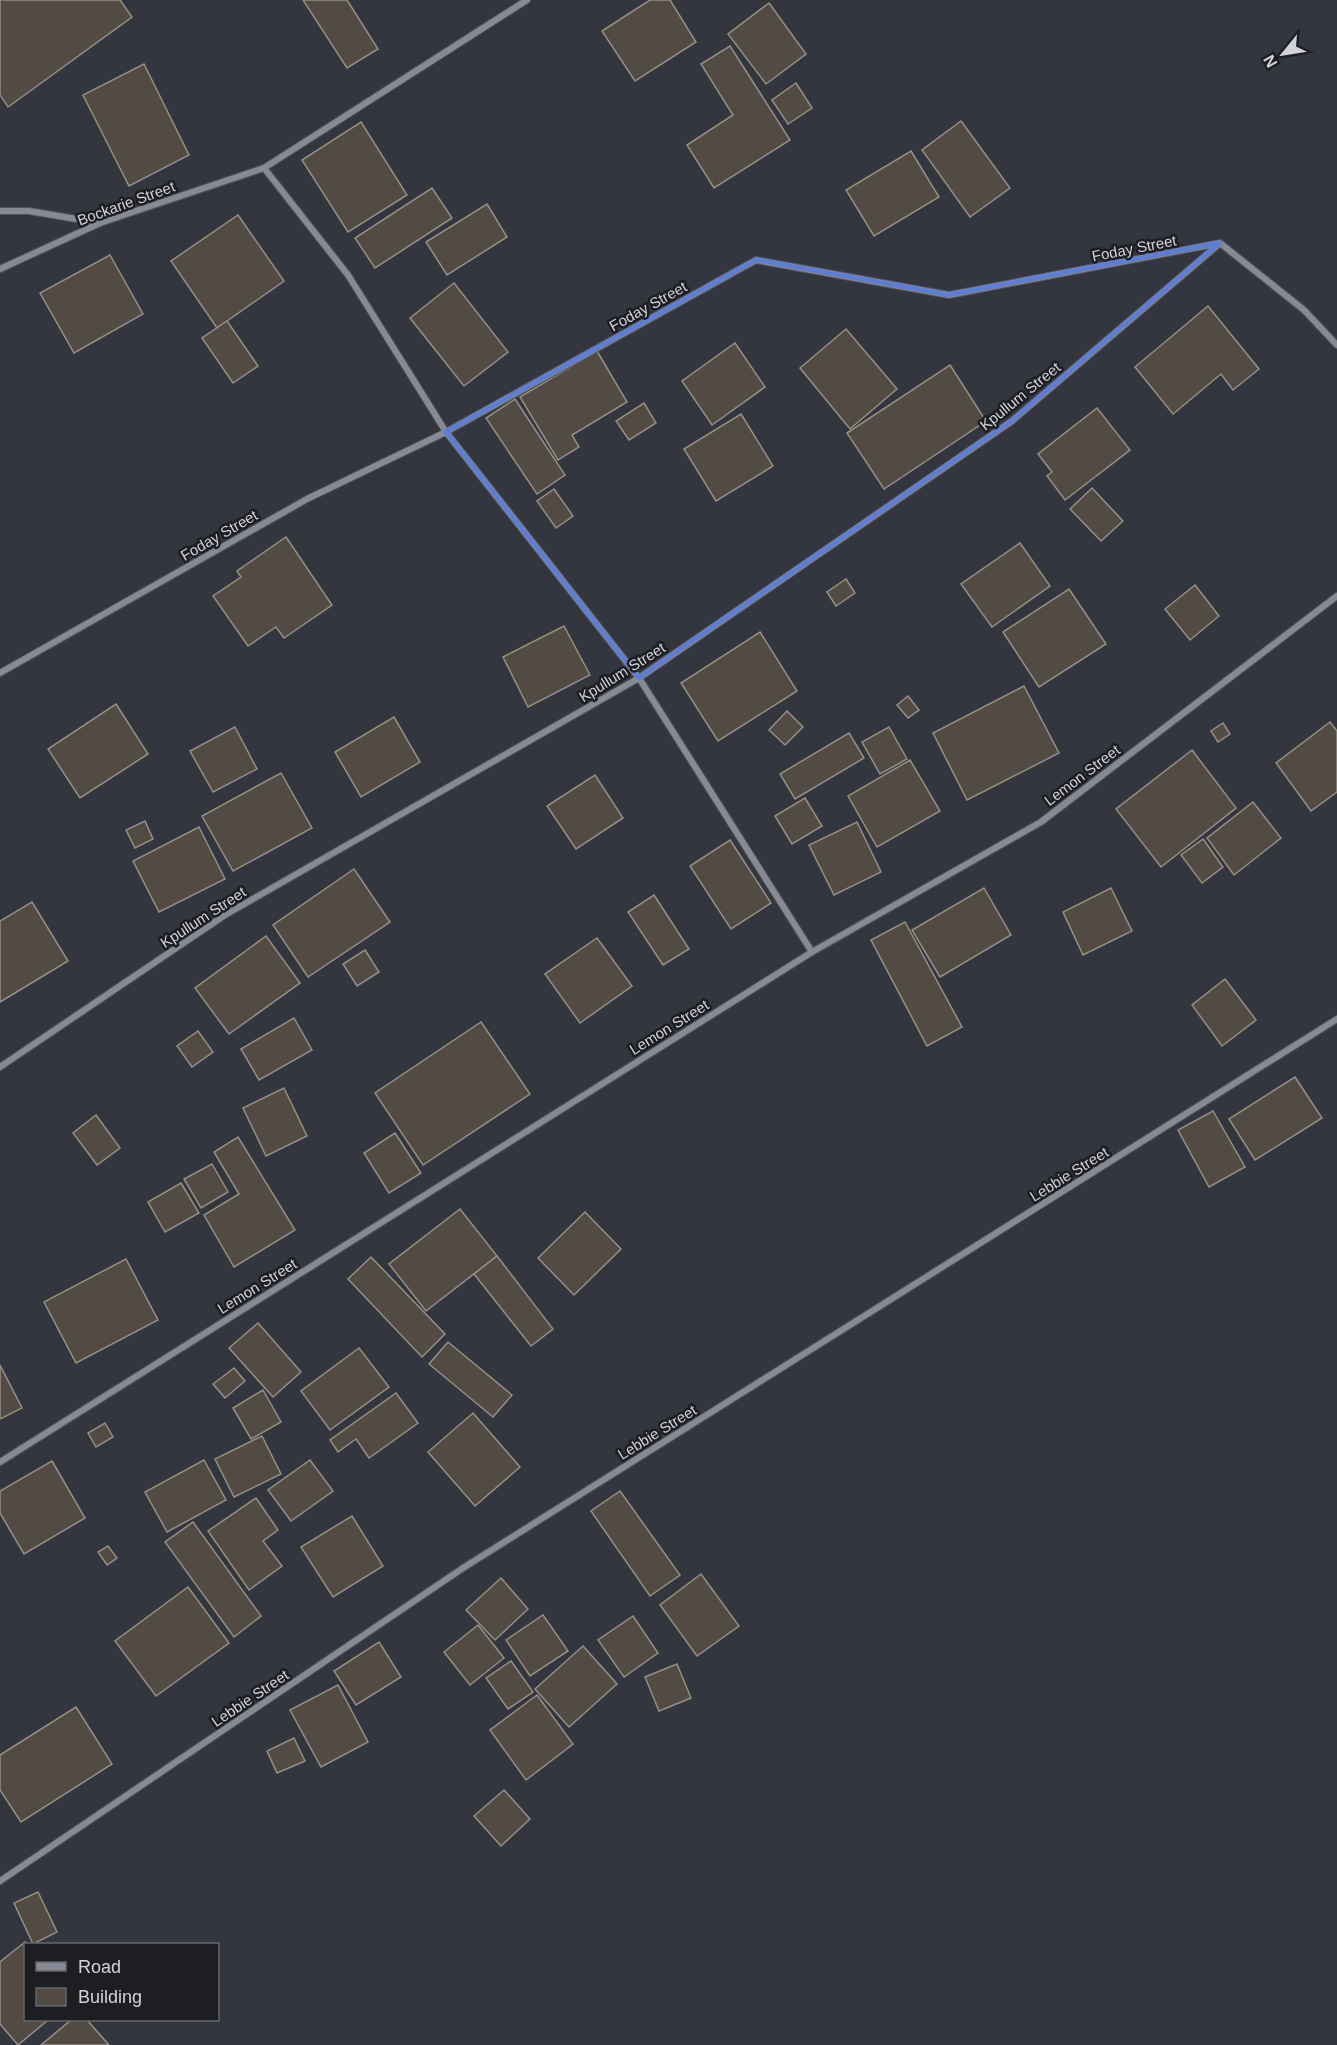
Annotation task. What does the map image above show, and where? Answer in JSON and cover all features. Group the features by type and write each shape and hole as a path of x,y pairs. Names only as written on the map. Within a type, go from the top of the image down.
{"street":[{"name":"Bockarie Street","path":"0,269 100,223 264,168 527,0"},
{"path":"264,168 348,275 446,432 639,678 812,951"},
{"path":"0,211 29,211 100,223"},
{"path":"1220,243 1304,310 1337,345"},
{"name":"Foday Street","path":"0,673 307,499 446,432 756,260 949,295 1220,243"},
{"name":"Kpullum Street","path":"0,1066 225,915 639,678 1012,421 1220,243"},
{"name":"Lemon Street","path":"0,1462 812,951 1041,822 1337,596"},
{"name":"Lebbie Street","path":"0,1881 463,1568 1337,1019"}],"highlighted area":[{"path":"1220,243 1012,421 639,678 446,432 756,260 949,295"}],"building":[{"path":"0,0 120,0 132,17 8,107 0,95"},
{"path":"303,0 347,0 378,49 347,68"},
{"path":"650,0 670,0 696,42 635,81 602,31"},
{"path":"769,3 806,54 766,84 728,34"},
{"path":"730,46 790,140 714,188 687,145 733,115 701,64"},
{"path":"144,64 189,155 129,186 83,95"},
{"path":"796,83 812,108 788,124 772,100"},
{"path":"961,121 1010,188 970,217 922,150"},
{"path":"361,122 407,195 348,232 302,160"},
{"path":"911,151 939,197 874,236 846,190"},
{"path":"432,188 452,218 375,268 355,238"},
{"path":"487,204 507,237 447,275 426,242"},
{"path":"238,215 284,281 217,328 171,261"},
{"path":"110,255 143,314 74,353 40,293"},
{"path":"454,283 508,352 464,386 410,318"},
{"path":"1208,306 1259,369 1233,390 1221,374 1173,414 1135,367"},
{"path":"227,321 258,366 233,383 202,338"},
{"path":"846,329 897,389 850,429 800,368"},
{"path":"735,343 765,387 712,425 682,381"},
{"path":"597,351 627,402 572,435 579,447 558,460 520,397"},
{"path":"950,365 986,421 884,489 847,433"},
{"path":"515,399 565,475 537,494 486,418"},
{"path":"644,403 656,423 629,440 616,421"},
{"path":"1097,408 1130,450 1065,500 1047,476 1052,472 1038,454"},
{"path":"741,414 773,466 716,501 684,449"},
{"path":"1092,488 1123,521 1101,541 1070,509"},
{"path":"554,489 573,516 556,528 537,501"},
{"path":"286,537 332,605 284,638 276,627 248,646 213,596 241,577 237,571"},
{"path":"1020,543 1050,586 992,627 961,584"},
{"path":"846,579 855,593 836,606 827,592"},
{"path":"1195,585 1219,616 1190,640 1165,609"},
{"path":"1069,589 1106,644 1039,687 1003,632"},
{"path":"564,626 590,675 528,707 503,657"},
{"path":"760,632 797,691 718,741 681,683"},
{"path":"1024,686 1059,753 967,800 933,733"},
{"path":"908,696 919,710 908,718 897,705"},
{"path":"116,704 148,754 80,798 48,749"},
{"path":"787,711 803,727 785,745 769,730"},
{"path":"394,717 420,762 361,797 335,752"},
{"path":"1330,722 1337,731 1337,792 1311,811 1276,763"},
{"path":"1223,723 1230,734 1218,742 1211,731"},
{"path":"235,727 257,769 213,792 190,751"},
{"path":"889,727 907,759 880,774 862,742"},
{"path":"849,733 864,758 795,799 780,774"},
{"path":"1192,750 1236,808 1161,867 1116,809"},
{"path":"910,760 940,811 877,847 848,796"},
{"path":"281,773 312,828 233,871 202,816"},
{"path":"595,775 623,818 576,849 547,806"},
{"path":"805,798 822,826 792,844 775,816"},
{"path":"1253,802 1281,838 1234,875 1207,838"},
{"path":"145,821 153,839 135,848 126,830"},
{"path":"857,822 881,872 834,895 809,845"},
{"path":"199,827 225,879 159,912 133,861"},
{"path":"1203,839 1223,867 1202,883 1181,855"},
{"path":"730,840 771,903 731,929 690,866"},
{"path":"354,869 390,922 308,977 273,925"},
{"path":"984,888 1011,935 940,977 912,930"},
{"path":"1111,888 1132,931 1083,955 1063,912"},
{"path":"654,895 689,949 663,965 628,912"},
{"path":"32,902 68,961 0,1002 0,921"},
{"path":"905,922 962,1027 927,1046 871,940"},
{"path":"266,936 300,983 229,1034 195,988"},
{"path":"597,938 632,986 580,1023 545,974"},
{"path":"365,950 379,972 357,986 343,964"},
{"path":"1225,979 1256,1020 1222,1046 1192,1005"},
{"path":"294,1018 312,1050 259,1080 241,1049"},
{"path":"481,1022 530,1094 423,1165 375,1093"},
{"path":"198,1031 213,1052 192,1067 177,1046"},
{"path":"1295,1077 1322,1118 1255,1160 1229,1119"},
{"path":"284,1088 307,1136 266,1156 243,1108"},
{"path":"1213,1111 1245,1167 1209,1187 1178,1130"},
{"path":"96,1115 120,1148 97,1165 73,1133"},
{"path":"395,1133 421,1173 389,1193 364,1153"},
{"path":"238,1137 295,1230 234,1267 204,1215 239,1194 214,1152"},
{"path":"212,1164 228,1192 201,1208 184,1179"},
{"path":"181,1183 199,1213 165,1232 148,1202"},
{"path":"460,1209 497,1256 426,1311 389,1264"},
{"path":"585,1212 621,1249 574,1295 538,1258"},
{"path":"497,1256 553,1329 531,1346 474,1274"},
{"path":"371,1257 445,1334 422,1357 348,1279"},
{"path":"126,1259 158,1320 76,1363 44,1302"},
{"path":"258,1323 301,1372 273,1397 229,1348"},
{"path":"448,1342 512,1395 493,1417 429,1364"},
{"path":"359,1348 389,1387 330,1430 301,1391"},
{"path":"0,1365 22,1408 0,1419"},
{"path":"234,1368 245,1381 225,1398 213,1384"},
{"path":"263,1390 281,1422 251,1439 233,1408"},
{"path":"396,1393 418,1423 369,1458 356,1439 338,1452 330,1440"},
{"path":"473,1413 520,1467 475,1506 428,1452"},
{"path":"105,1423 113,1437 96,1447 88,1433"},
{"path":"262,1436 281,1474 234,1497 215,1459"},
{"path":"204,1460 226,1500 167,1532 145,1492"},
{"path":"310,1460 333,1491 291,1521 268,1490"},
{"path":"52,1461 85,1518 24,1554 0,1513 0,1491"},
{"path":"620,1491 680,1575 650,1596 591,1511"},
{"path":"256,1498 278,1530 263,1541 282,1566 249,1590 208,1531"},
{"path":"352,1516 383,1566 333,1597 301,1547"},
{"path":"193,1522 261,1616 234,1637 165,1542"},
{"path":"108,1546 117,1558 107,1565 98,1552"},
{"path":"701,1574 739,1626 697,1656 660,1605"},
{"path":"501,1578 528,1609 495,1640 466,1610"},
{"path":"188,1587 229,1643 156,1696 115,1641"},
{"path":"543,1615 568,1651 530,1676 506,1640"},
{"path":"633,1616 658,1653 624,1677 598,1640"},
{"path":"478,1625 504,1658 470,1685 444,1652"},
{"path":"379,1642 401,1677 356,1705 334,1671"},
{"path":"583,1646 617,1684 569,1727 535,1689"},
{"path":"511,1661 533,1692 508,1709 486,1678"},
{"path":"677,1664 691,1698 659,1711 645,1677"},
{"path":"338,1685 368,1742 321,1767 290,1710"},
{"path":"537,1695 573,1744 526,1780 490,1730"},
{"path":"76,1707 112,1764 21,1822 0,1790 0,1755"},
{"path":"294,1738 305,1761 277,1773 267,1751"},
{"path":"504,1790 530,1819 501,1846 474,1816"},
{"path":"38,1892 57,1932 33,1943 14,1903"},
{"path":"25,1942 26,1943 24,1943 24,2021 47,2021 18,2045 0,2024 0,1962"},
{"path":"70,2021 88,2021 109,2045 41,2045"}]}
